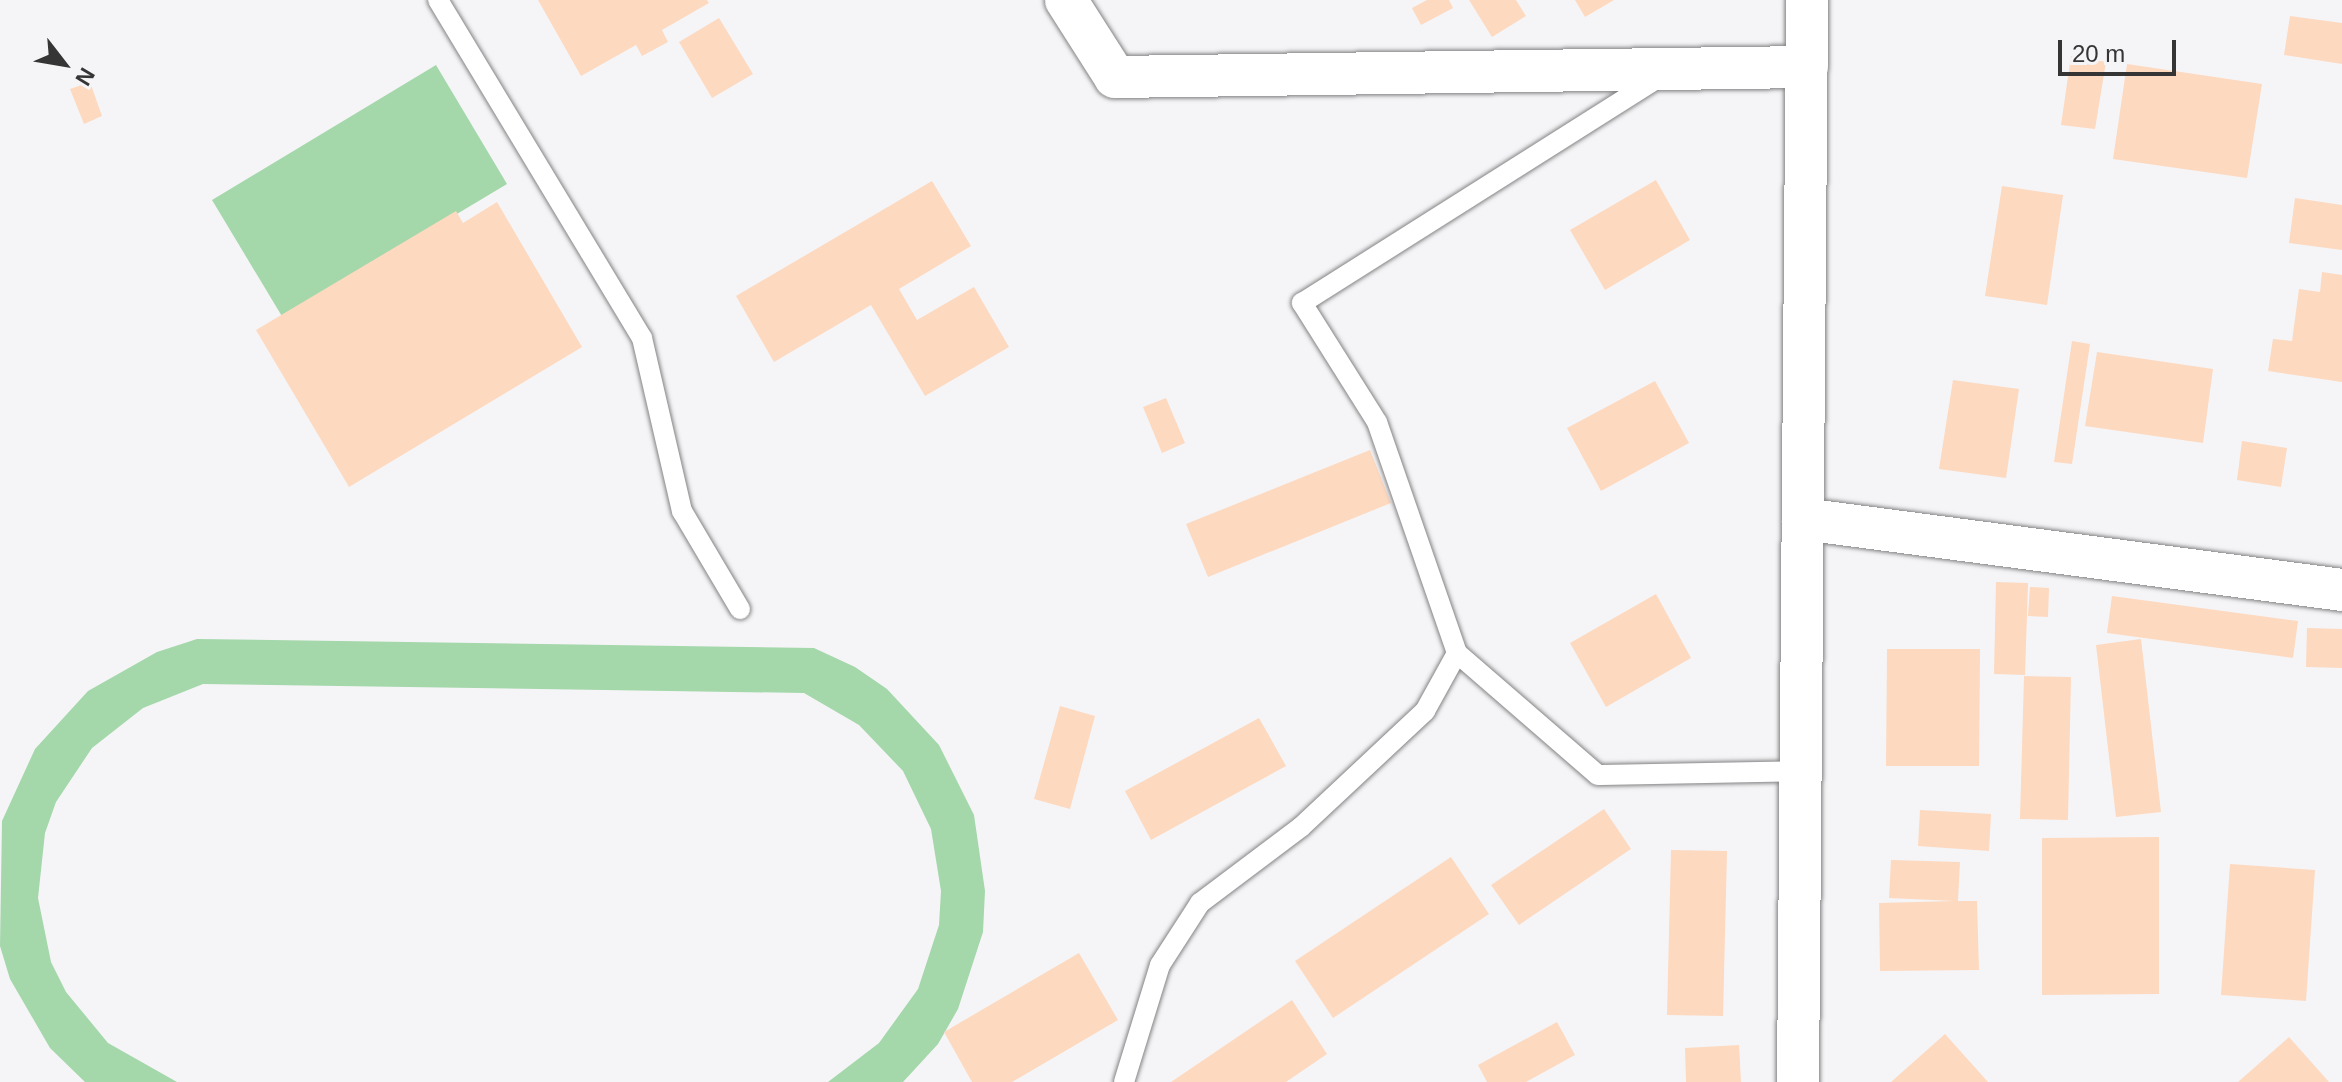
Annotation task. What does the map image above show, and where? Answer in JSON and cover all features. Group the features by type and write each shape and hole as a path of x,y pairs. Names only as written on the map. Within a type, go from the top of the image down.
{"street":[{"path":"1066,0 1115,77 1807,67"},
{"path":"1798,1082 1807,0"},
{"path":"1803,519 2342,590"}],"lane":[{"path":"438,0 642,338 682,511 740,609"},
{"path":"1670,70 1302,303 1377,422 1457,653 1598,775 1801,771"},
{"path":"1124,1082 1160,965 1200,903 1301,827 1425,711 1457,653"}],"green space":[{"path":"436,65 507,184 283,318 212,200"},
{"path":"197,639 814,648 855,667 887,689 939,745 974,815 985,891 983,932 958,1009 938,1044 903,1082 828,1082 879,1043 918,989 939,925 941,891 931,829 903,771 859,725 804,693 203,684 143,708 92,748 56,802 45,833 38,898 51,962 66,992 108,1043 177,1082 85,1082 50,1048 10,979 0,946 2,821 35,749 88,691 157,652"}],"building":[{"path":"538,0 707,0 709,3 662,30 668,42 642,56 636,45 581,76"},
{"path":"1427,0 1449,0 1453,8 1421,25 1412,8"},
{"path":"1469,0 1516,0 1526,16 1492,37"},
{"path":"1575,0 1614,0 1585,17"},
{"path":"2290,16 2342,23 2342,64 2284,55"},
{"path":"719,18 753,74 712,98 679,42"},
{"path":"2071,56 2106,62 2095,129 2061,125"},
{"path":"2127,64 2262,84 2247,178 2113,159"},
{"path":"90,82 102,116 84,124 70,89"},
{"path":"1656,180 1690,240 1605,290 1570,230"},
{"path":"932,181 971,246 899,289 917,320 974,287 1009,347 925,396 871,305 774,362 736,296"},
{"path":"2002,186 2063,195 2047,305 1985,296"},
{"path":"2295,198 2342,205 2342,250 2289,243"},
{"path":"497,202 582,347 349,487 256,330 456,211 463,223"},
{"path":"2322,272 2342,275 2342,382 2268,371 2273,339 2292,341 2299,289 2320,292"},
{"path":"2072,341 2090,344 2072,464 2054,462"},
{"path":"2097,352 2213,369 2203,443 2085,426"},
{"path":"1953,380 2019,389 2006,478 1939,469"},
{"path":"1655,381 1689,443 1601,491 1567,428"},
{"path":"1166,398 1185,443 1162,453 1143,407"},
{"path":"2242,441 2287,448 2281,487 2237,480"},
{"path":"1370,450 1391,503 1208,577 1186,524"},
{"path":"1996,582 2028,583 2025,675 1994,674"},
{"path":"2030,587 2049,588 2048,617 2028,616"},
{"path":"1656,594 1691,658 1606,707 1570,643"},
{"path":"2112,596 2298,621 2293,658 2107,633"},
{"path":"2307,628 2342,629 2342,668 2306,667"},
{"path":"2141,639 2161,812 2116,817 2096,645"},
{"path":"1887,649 1980,649 1979,766 1886,766"},
{"path":"2024,676 2071,677 2068,820 2020,819"},
{"path":"1060,706 1095,716 1070,809 1034,799"},
{"path":"1259,718 1286,766 1151,840 1125,791"},
{"path":"1604,809 1631,849 1519,925 1491,885"},
{"path":"1920,810 1991,814 1989,851 1918,846"},
{"path":"2159,837 2159,994 2042,995 2042,838"},
{"path":"1671,850 1727,851 1723,1016 1667,1015"},
{"path":"1451,857 1489,914 1333,1018 1295,961"},
{"path":"1891,860 1960,862 1958,901 1977,901 1979,970 1880,971 1879,903 1954,901 1889,898"},
{"path":"2230,864 2315,870 2306,1001 2221,995"},
{"path":"1079,953 1118,1020 1012,1082 972,1082 944,1032"},
{"path":"1292,1000 1327,1054 1286,1082 1171,1082"},
{"path":"1557,1022 1575,1055 1526,1082 1487,1082 1478,1065"},
{"path":"1945,1034 1988,1082 1891,1082"},
{"path":"2289,1037 2329,1082 2238,1082"},
{"path":"1739,1045 1741,1082 1686,1082 1685,1048"}]}
